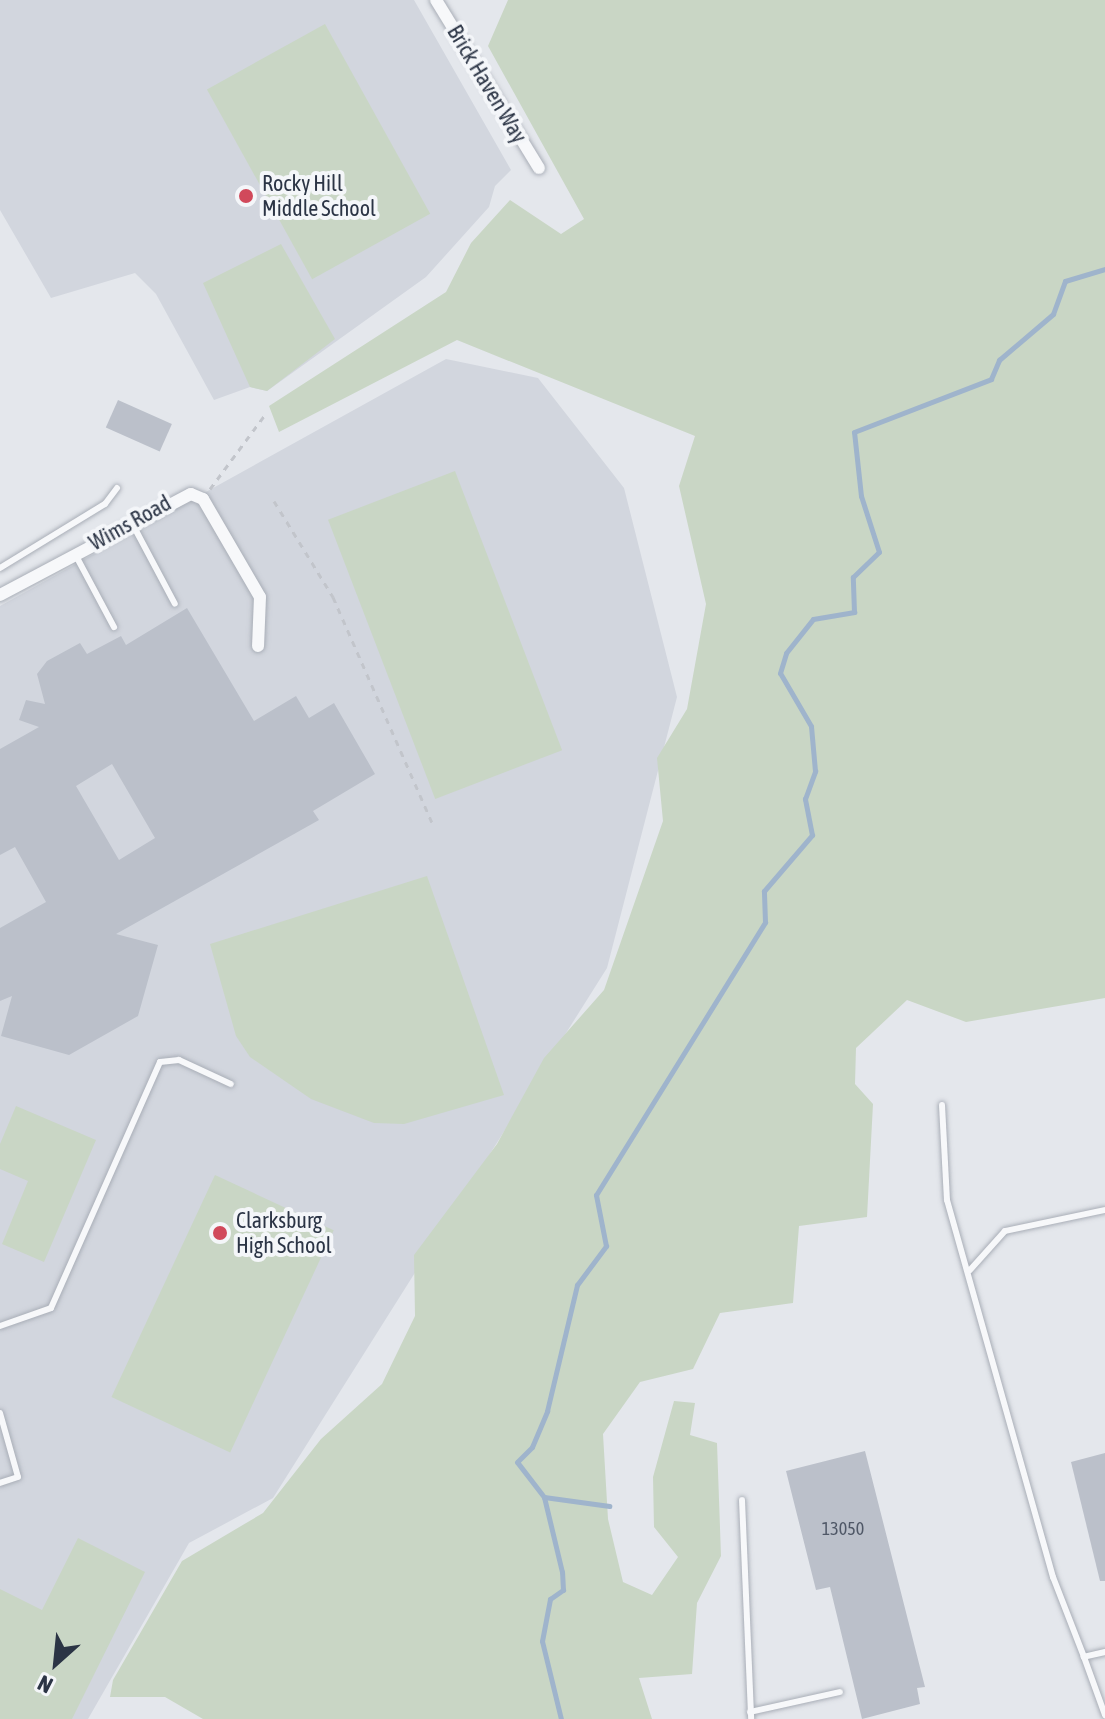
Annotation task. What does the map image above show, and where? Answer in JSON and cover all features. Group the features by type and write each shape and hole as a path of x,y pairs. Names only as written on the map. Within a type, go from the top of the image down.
{"street":[{"name":"Brick Haven Way","path":"436,0 539,168"},
{"name":"Wims Road","path":"0,595 179,495 203,499 260,597 258,646"}],"lane":[{"path":"0,568 105,504 117,488"},
{"path":"131,522 175,604"},
{"path":"75,554 114,627"},
{"path":"0,1326 51,1308 160,1062 179,1060 231,1084"},
{"path":"942,1105 947,1200 970,1270 1053,1577 1105,1715"},
{"path":"970,1270 1005,1231 1105,1210"},
{"path":"0,1413 18,1477 0,1483"},
{"path":"742,1500 751,1716 840,1692"},
{"path":"1084,1657 1105,1652"}],"path":[{"path":"203,499 264,416"},
{"path":"274,501 333,597 432,822"}],"shaded area":[{"name":"Rocky Hill Middle School","path":"0,0 414,0 511,170 495,186 489,207 426,277 267,391 250,387 214,400 156,294 135,273 51,298 0,210"},
{"name":"Clarksburg High School","path":"446,359 538,378 624,488 677,697 607,968 273,1498 189,1543 88,1719 0,1719 0,606"}],"green space":[{"path":"508,0 1105,0 1105,998 966,1022 907,1000 856,1048 855,1084 873,1104 867,1217 799,1226 793,1303 720,1313 693,1369 640,1382 603,1434 608,1519 623,1582 652,1595 678,1557 654,1527 653,1477 674,1401 695,1403 690,1435 717,1443 721,1556 697,1603 692,1674 639,1678 652,1719 203,1719 165,1697 110,1697 113,1680 182,1561 263,1513 321,1439 382,1384 415,1316 414,1255 497,1144 544,1058 604,990 663,821 657,758 687,709 706,604 679,486 695,436 457,340 279,432 269,406 446,292 471,243 510,200 561,234 584,219 488,46"},
{"path":"325,24 430,214 312,279 207,89"},
{"path":"281,244 335,339 267,391 250,387 203,283"},
{"path":"455,471 562,750 435,799 328,520"},
{"path":"427,876 504,1095 404,1124 374,1123 311,1099 250,1057 236,1036 210,944"},
{"path":"16,1106 96,1140 44,1262 2,1244 28,1181 0,1169 0,1144"},
{"path":"215,1175 334,1230 230,1452 111,1397"},
{"path":"78,1538 145,1572 72,1719 0,1719 0,1589 42,1610"}],"building":[{"path":"118,400 172,424 160,451 106,427"},
{"path":"187,608 254,721 296,696 309,718 334,703 375,774 313,811 319,820 116,934 158,945 138,1016 69,1055 1,1036 12,996 0,1001 0,928 46,902 15,847 0,855 0,749 39,727 19,720 26,700 45,704 37,674 47,661 80,643 87,654 121,636 126,645","holes":["112,764 155,838 119,860 76,786"]},
{"path":"865,1451 925,1687 917,1688 920,1704 862,1719 830,1587 816,1590 786,1471"},
{"path":"1105,1453 1105,1581 1100,1581 1071,1462"}],"waterway":[{"path":"561,1719 542,1641 550,1599 563,1590 562,1572 544,1497 517,1462 532,1447 547,1411 577,1285 606,1246 596,1195 765,922 764,891 812,835 805,799 815,771 811,726 780,673 786,653 813,619 854,612 853,577 879,552 861,496 854,432 991,379 999,360 1053,314 1065,281 1105,269"},
{"path":"544,1497 609,1506"}],"place":[{"name":"Rocky Hill Middle School","path":"246,196"},
{"name":"Clarksburg High School","path":"220,1233"}]}
